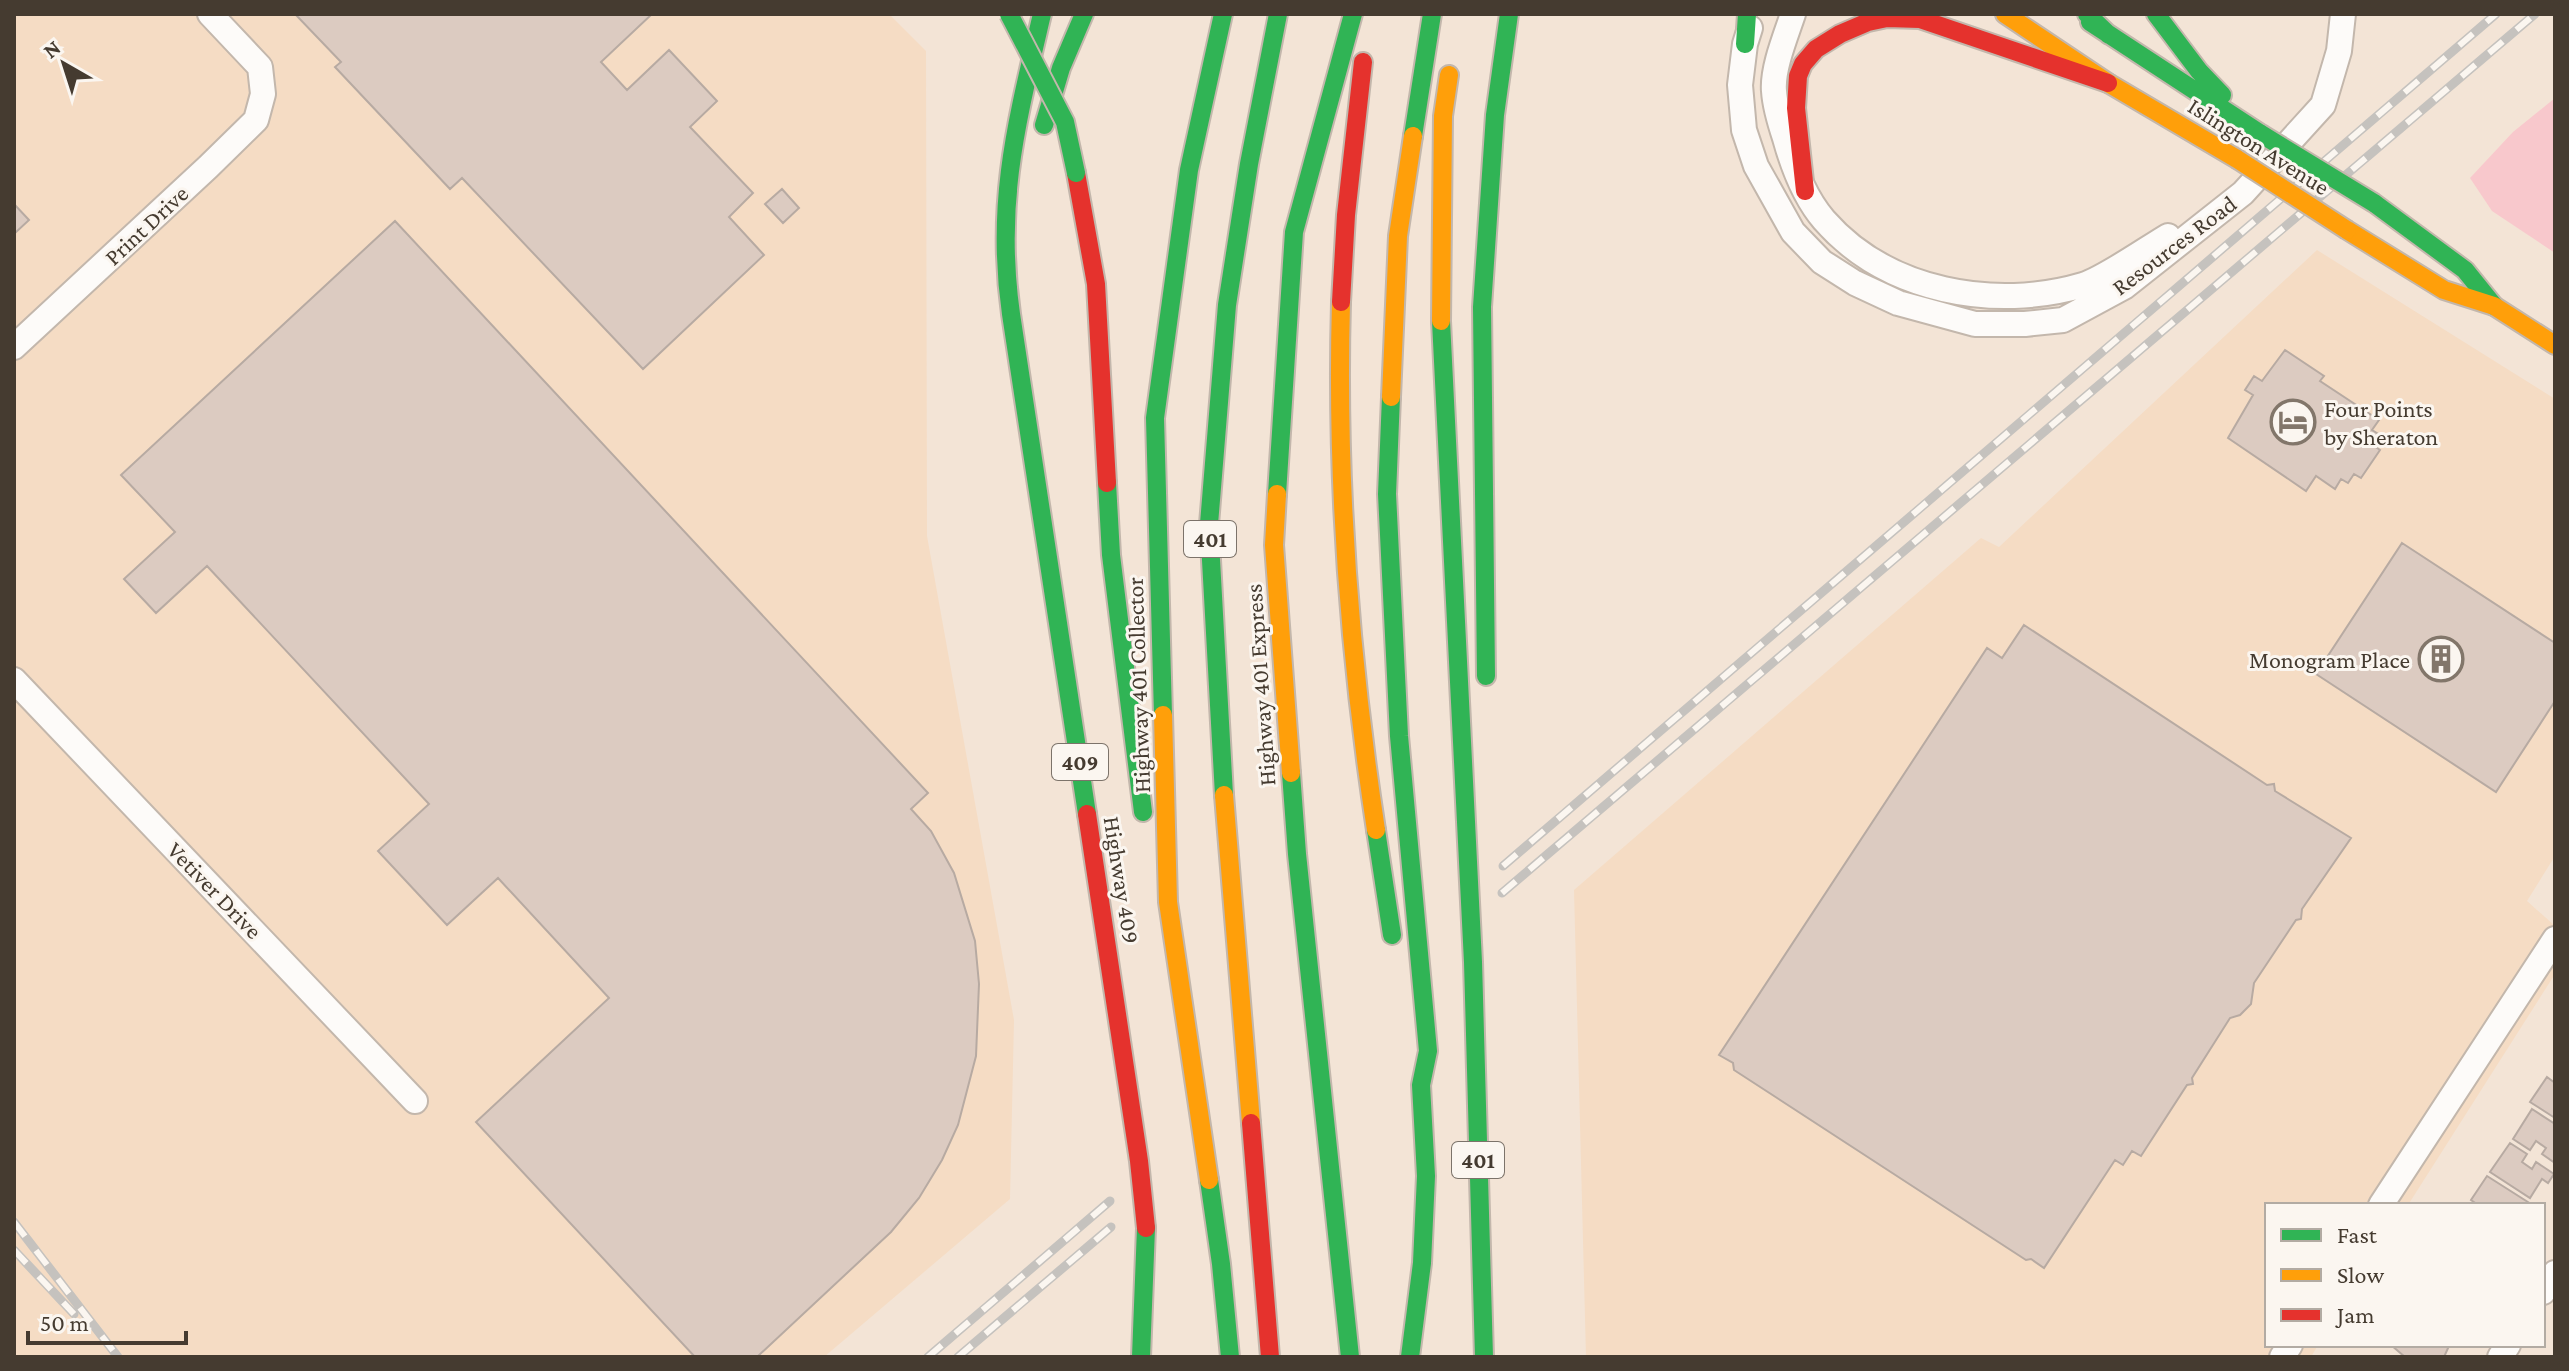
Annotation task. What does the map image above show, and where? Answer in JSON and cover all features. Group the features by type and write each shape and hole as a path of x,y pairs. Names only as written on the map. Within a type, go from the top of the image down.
{"main road":[{"path":"1009,14 1065,122 1096,284 1111,555 1140,801 1168,902"},
{"path":"1020,364 1007,296 1004,229 1013,141 1042,14"},
{"path":"1042,136 1049,105 1084,14"},
{"name":"Highway 401 Collector","path":"1223,14 1189,170 1155,418 1168,902 1219,1250 1230,1357"},
{"name":"Highway 401 Express","path":"1270,1357 1220,745 1209,524 1227,305 1249,164 1278,14"},
{"name":"Highway 401 Express","path":"1350,1357 1297,854 1274,545 1294,232 1353,14"},
{"path":"1410,1357 1422,1263 1426,1176 1421,1085 1428,1051 1399,736 1387,494 1398,236 1432,14"},
{"path":"1486,689 1482,307 1495,115 1509,14"},
{"path":"1745,44 1747,14"},
{"name":"Islington Avenue","path":"2005,14 2108,83 2237,159 2444,290 2494,306 2555,345"},
{"name":"Islington Avenue","path":"2078,14 2261,134 2374,203 2465,270 2494,306"},
{"path":"2087,14 2109,35"},
{"path":"2156,14 2199,71 2261,134"},
{"path":"1805,191 1794,98 1802,64 1831,38 1872,18 1896,16 1934,21 1988,44 2108,83"},
{"path":"1368,30 1349,155 1338,368 1346,571 1355,678 1395,957"},
{"name":"401","path":"1451,58 1443,116 1440,304 1469,886 1484,1357"},
{"path":"1020,364 1025,268"},
{"name":"Highway 409","path":"1020,364 1141,1175 1146,1218 1141,1357"},
{"path":"1469,886 1487,835"},
{"path":"1410,1056 1421,1085"}],"street":[{"name":"Print Drive","path":"14,347 256,120 263,94 260,67 210,14"},
{"name":"Resources Road","path":"1755,14 1745,44 1740,85 1744,130 1756,166 1793,232 1822,262 1855,283 1898,303 1975,324 2063,320 2124,287 2243,193 2323,105 2339,51 2343,14"},
{"name":"Resources Road","path":"1793,14 1773,88 1791,158 1805,191 1823,220 1848,243 1876,262 1923,284 1968,295 2035,295 2086,284 2243,193"},
{"name":"Vetiver Drive","path":"14,680 415,1101"},
{"path":"2382,1203 2555,939"}],"shaded area":[{"path":"14,14 889,14 926,51 927,536 1014,1020 1010,1199 824,1357 14,1357"},
{"path":"2555,98 2555,253 2492,211 2470,178 2513,132"},
{"path":"2317,250 2555,399 2555,856 2527,901 2555,926 2555,974 2409,1203 2265,1203 2265,1347 2317,1347 2311,1357 1586,1357 1574,890 1981,538 1999,547"}],"building":[{"path":"295,14 652,14 601,62 627,90 669,50 717,101 690,127 753,193 729,217 764,255 643,369 462,178 450,189 335,67 341,62"},
{"path":"782,189 799,208 783,223 765,204"},
{"path":"14,204 29,220 14,234"},
{"path":"395,221 928,793 911,809 931,831 954,873 975,941 979,984 976,1056 958,1125 919,1198 891,1232 757,1357 695,1357 476,1122 609,998 498,878 447,925 378,851 429,804 207,566 156,613 124,579 175,532 121,475"},
{"path":"2285,350 2324,376 2320,381 2379,420 2372,430 2380,435 2373,445 2380,450 2361,478 2354,474 2348,483 2341,479 2335,489 2316,476 2306,491 2228,438 2253,395 2245,390 2254,376 2262,381"},
{"name":"Monogram Place","path":"2402,543 2555,643 2555,701 2496,792 2316,674"},
{"path":"2024,625 2267,785 2274,784 2275,791 2351,838 2302,909 2301,919 2296,920 2254,983 2251,1004 2240,1015 2230,1018 2192,1078 2193,1084 2187,1085 2141,1156 2132,1151 2123,1165 2115,1160 2044,1268 2031,1259 2026,1260 1734,1070 1733,1063 1719,1055 1987,648 2002,658"},
{"path":"2547,1077 2555,1083 2555,1118 2530,1102"},
{"path":"2532,1109 2555,1124 2555,1163 2542,1154 2546,1148 2536,1141 2530,1150 2513,1139"},
{"path":"2510,1143 2527,1154 2522,1162 2532,1169 2536,1162 2554,1174 2548,1183 2542,1179 2530,1198 2490,1172"},
{"path":"2487,1176 2529,1203 2475,1203 2471,1200"},
{"path":"2393,1347 2449,1347 2444,1357 2405,1357"}],"railway":[{"path":"1503,866 2496,14"},
{"path":"1502,893 2535,14"},
{"path":"928,1357 1110,1201"},
{"path":"14,1222 118,1357"},
{"path":"958,1357 1111,1227"},
{"path":"14,1250 74,1314"}],"traffic: fast":[{"path":"1009,14 1065,122 1076,173"},
{"path":"1042,14 1011,162 1007,198 1007,273 1087,814"},
{"path":"1044,125 1061,68 1084,14"},
{"path":"1163,715 1155,418 1189,170 1223,14"},
{"path":"1224,795 1209,524 1227,305 1249,164 1278,14"},
{"path":"1277,494 1294,232 1353,14"},
{"path":"1413,136 1432,14"},
{"path":"1486,676 1482,307 1495,115 1509,14"},
{"path":"1745,44 1747,14"},
{"path":"2087,14 2109,35"},
{"path":"2156,14 2199,71 2222,95"},
{"path":"2090,22 2261,134"},
{"path":"2261,134 2374,203"},
{"path":"2374,203 2465,270 2494,306"},
{"path":"1441,321 1473,962 1484,1357"},
{"path":"1391,397 1387,494 1399,736 1428,1051 1421,1085 1426,1176 1422,1263 1410,1357"},
{"path":"1107,483 1111,555 1143,812"},
{"path":"1291,773 1350,1357"},
{"path":"1376,830 1392,935"},
{"path":"1209,1180 1230,1357"},
{"path":"1141,1357 1146,1228"}],"traffic: slow":[{"path":"2005,14 2108,83 2237,159"},
{"path":"1441,321 1443,116 1449,75"},
{"path":"1391,397 1398,236 1413,136"},
{"path":"2237,159 2347,230"},
{"path":"2347,230 2444,290 2494,306 2555,345"},
{"path":"1341,302 1341,435 1346,567 1358,698 1376,830"},
{"path":"1277,494 1274,545 1291,773"},
{"path":"1163,715 1168,902 1209,1180"},
{"path":"1224,795 1251,1123"}],"traffic: jam":[{"path":"1805,191 1796,108 1798,76 1803,64 1816,49 1868,22 1887,18 1920,19 2108,83"},
{"path":"1341,302 1346,215 1363,62"},
{"path":"1076,173 1096,284 1107,483"},
{"path":"1087,814 1139,1161 1146,1228"},
{"path":"1251,1123 1270,1357"}],"place":[{"name":"Four Points by Sheraton","path":"2293,422"},
{"name":"Monogram Place","path":"2441,659"}]}
